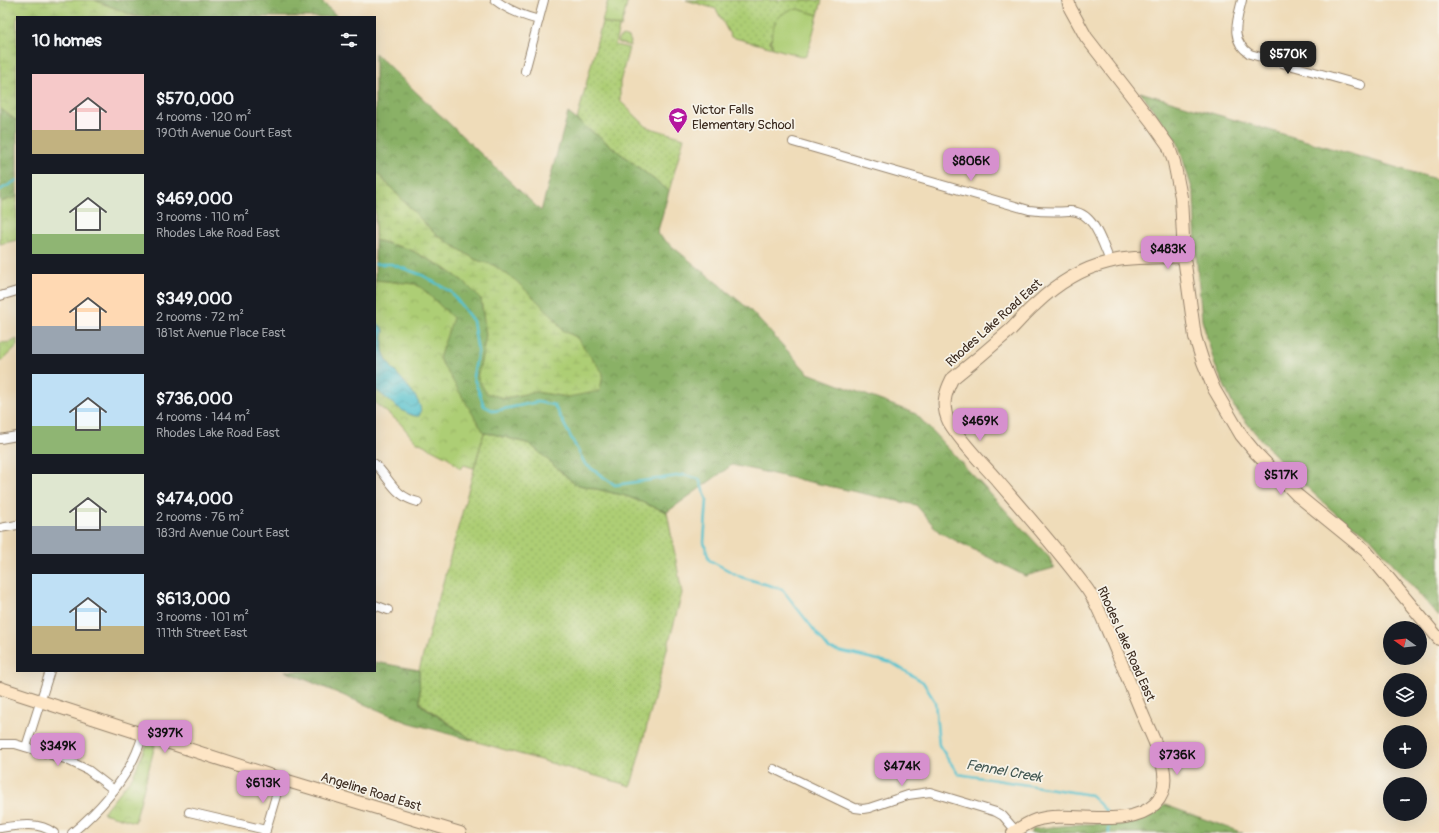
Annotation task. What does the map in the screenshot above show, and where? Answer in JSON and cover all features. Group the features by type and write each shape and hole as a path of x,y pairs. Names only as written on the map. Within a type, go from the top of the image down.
{"street":[{"path":"495,0 520,14 539,20"},
{"path":"525,71 544,0"},
{"path":"1068,0 1070,8 1086,37 1168,145 1174,162 1182,197 1184,257 1195,337 1202,362 1214,389 1254,452 1297,495 1366,551 1439,639"},
{"path":"1242,0 1237,22 1236,38 1241,46 1250,54 1361,85"},
{"path":"793,142 855,158 1029,210 1053,213 1070,211 1080,213 1089,219 1094,225 1110,261"},
{"name":"Rhodes Lake Road East","path":"1015,832 1036,820 1049,818 1119,817 1135,815 1150,808 1159,799 1164,790 1165,779 1155,745 1105,625 1088,591 1050,542 949,421 944,407 947,389 952,379 998,340 1035,304 1059,284 1087,268 1110,261 1184,257"},
{"path":"0,296 16,291"},
{"path":"0,439 16,436"},
{"path":"376,465 398,493 408,500 418,502"},
{"path":"0,528 16,525"},
{"path":"376,605 388,610"},
{"path":"26,747 50,672"},
{"name":"Angeline Road East","path":"0,688 281,780 460,833"},
{"path":"72,833 90,818 114,790 139,748 143,734"},
{"path":"0,744 15,744 75,763 88,770 114,790"},
{"path":"774,769 855,808 869,808 908,795 930,792 996,812 1003,816 1015,832"},
{"path":"189,812 266,832 281,780"},
{"path":"0,828 32,824 54,833"}],"green space":[{"path":"0,0 94,0 134,16 16,16 16,120 0,108"},
{"path":"94,0 320,0 337,16 134,16"},
{"path":"608,0 628,0 621,27 602,22"},
{"path":"686,0 822,0 818,15 797,9 770,40 773,48 731,37 716,9"},
{"path":"798,9 818,15 807,55 804,57 773,48 772,43 773,27 779,17 789,10"},
{"path":"602,22 619,27 615,45 629,48 620,82 620,101 647,127 684,138 669,191 577,120"},
{"path":"623,36 629,38 631,42 630,46 617,42 619,38"},
{"path":"376,54 541,211 568,113 669,191 657,234 749,309 808,373 916,414 1049,557 1054,568 1025,576 939,532 916,505 732,465 667,512 626,496 575,484 530,444 484,433 458,403 439,358 452,318 423,289 415,284 376,280 376,240 409,249 443,267 463,281 481,299 486,335 477,376 504,398 536,392 568,397 576,337 562,330 553,316 493,265 476,260 435,234 376,172"},
{"path":"1140,92 1439,180 1439,617 1370,537 1337,515 1297,478 1261,440 1234,407 1215,365 1202,320 1196,253 1194,195 1178,143"},
{"path":"0,108 16,120 16,197 0,202"},
{"path":"376,172 435,234 476,260 493,265 515,280 553,316 562,330 576,337 603,373 600,391 568,397 536,392 504,398 486,393 477,376 486,335 481,299 463,281 443,267 409,249 376,240"},
{"path":"16,197 16,240 0,244 0,202"},
{"path":"376,280 415,284 423,289 453,318 439,358 484,433 474,468 464,465 460,469 449,458 414,440 400,423 376,404"},
{"path":"16,340 16,347 0,362 0,343 11,342"},
{"path":"484,433 530,444 575,484 626,496 667,512 682,593 631,786 474,741 420,703 419,670"},
{"path":"376,662 419,670 420,704 474,741 407,722 287,672 376,672"},
{"path":"147,745 155,745 135,822 103,813 133,776"},
{"path":"1165,805 1243,833 1030,833 1033,829 1083,824 1123,824 1145,818"}],"water":[{"path":"376,321 384,330 383,351 386,358 416,397 421,411 419,416 414,416 408,414 390,402 376,390"}],"waterway":[{"name":"Fennel Creek","path":"0,190 16,181"},
{"name":"Fennel Creek","path":"376,264 391,264 422,275 451,292 473,321 478,352 473,376 484,406 494,411 537,402 554,405 585,464 615,485 684,475 699,479 707,500 704,542 709,560 741,577 782,589 829,649 892,663 923,682 935,702 939,745 958,774 1091,795 1106,811"},
{"name":"Fennel Creek","path":"1109,828 1109,833"}],"place":[{"name":"Victor Falls Elementary School","path":"678,134"}]}
